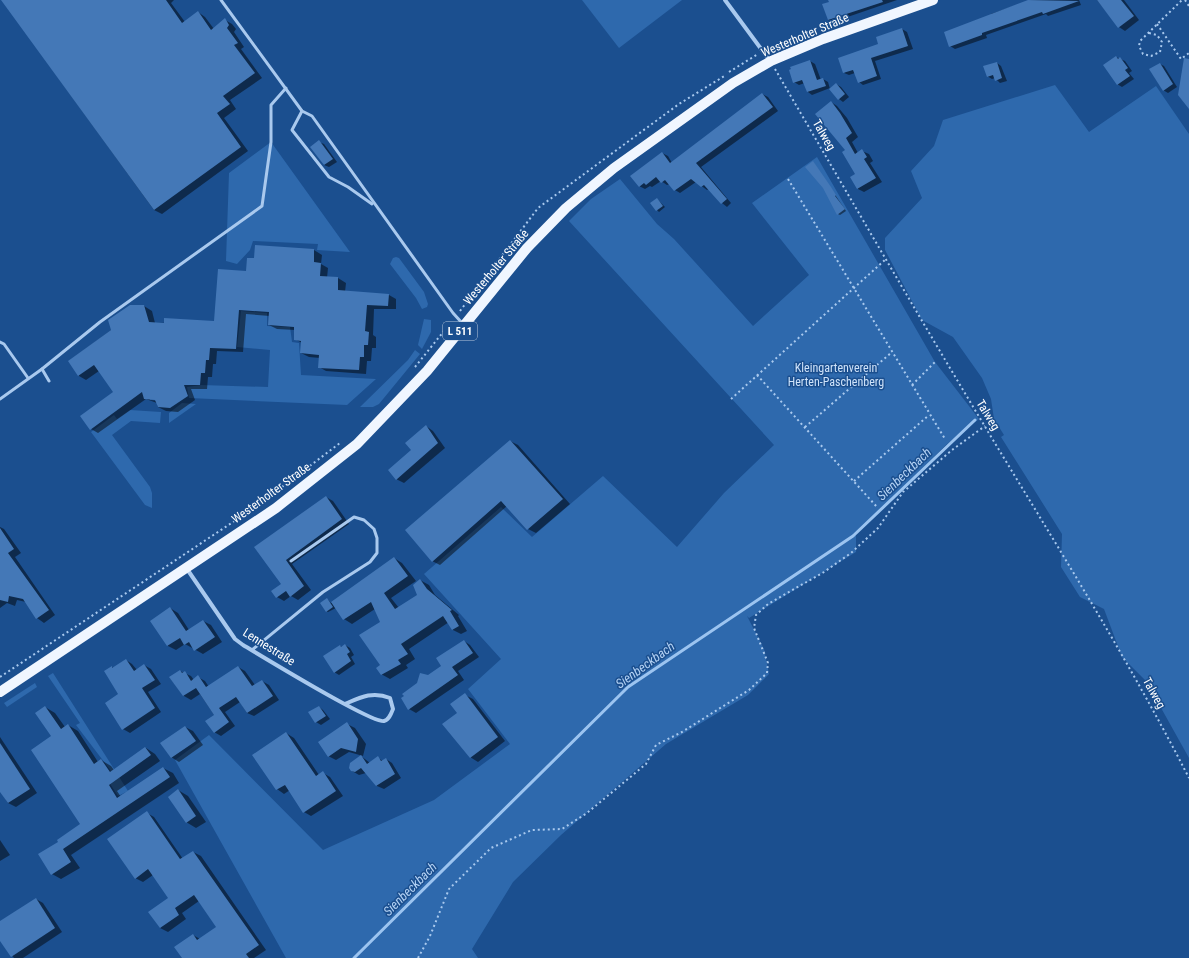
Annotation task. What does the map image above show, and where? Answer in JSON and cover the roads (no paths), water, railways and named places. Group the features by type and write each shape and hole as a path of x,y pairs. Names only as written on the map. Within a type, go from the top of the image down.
{"main road":[{"name":"Westerholter Straße","path":"0,692 276,508 357,444 414,386 527,248 572,203 614,168 733,83 771,61 823,39 933,0"}],"street":[{"path":"726,0 771,61"},
{"name":"Lennestraße","path":"186,568 235,639 252,650 345,704 374,720 383,722 390,716 393,709 390,698 380,694 365,695 345,704"}],"lane":[{"path":"222,0 302,111 312,116 464,326"},
{"path":"0,398 42,369 100,322 262,206 271,142 271,105 286,88"},
{"path":"302,111 292,130 315,161 328,177 348,187 376,206"},
{"path":"0,342 4,344 28,378"},
{"path":"42,369 49,381"},
{"path":"252,650 323,592 370,562 377,553 377,538 374,529 364,520 354,517 291,561"}],"waterway":[{"name":"Sienbeckbach","path":"354,958 628,687 853,536 975,420"}],"park label":[{"name":"Kleingartenverein Herten-Paschenberg","path":"836,375"}]}
